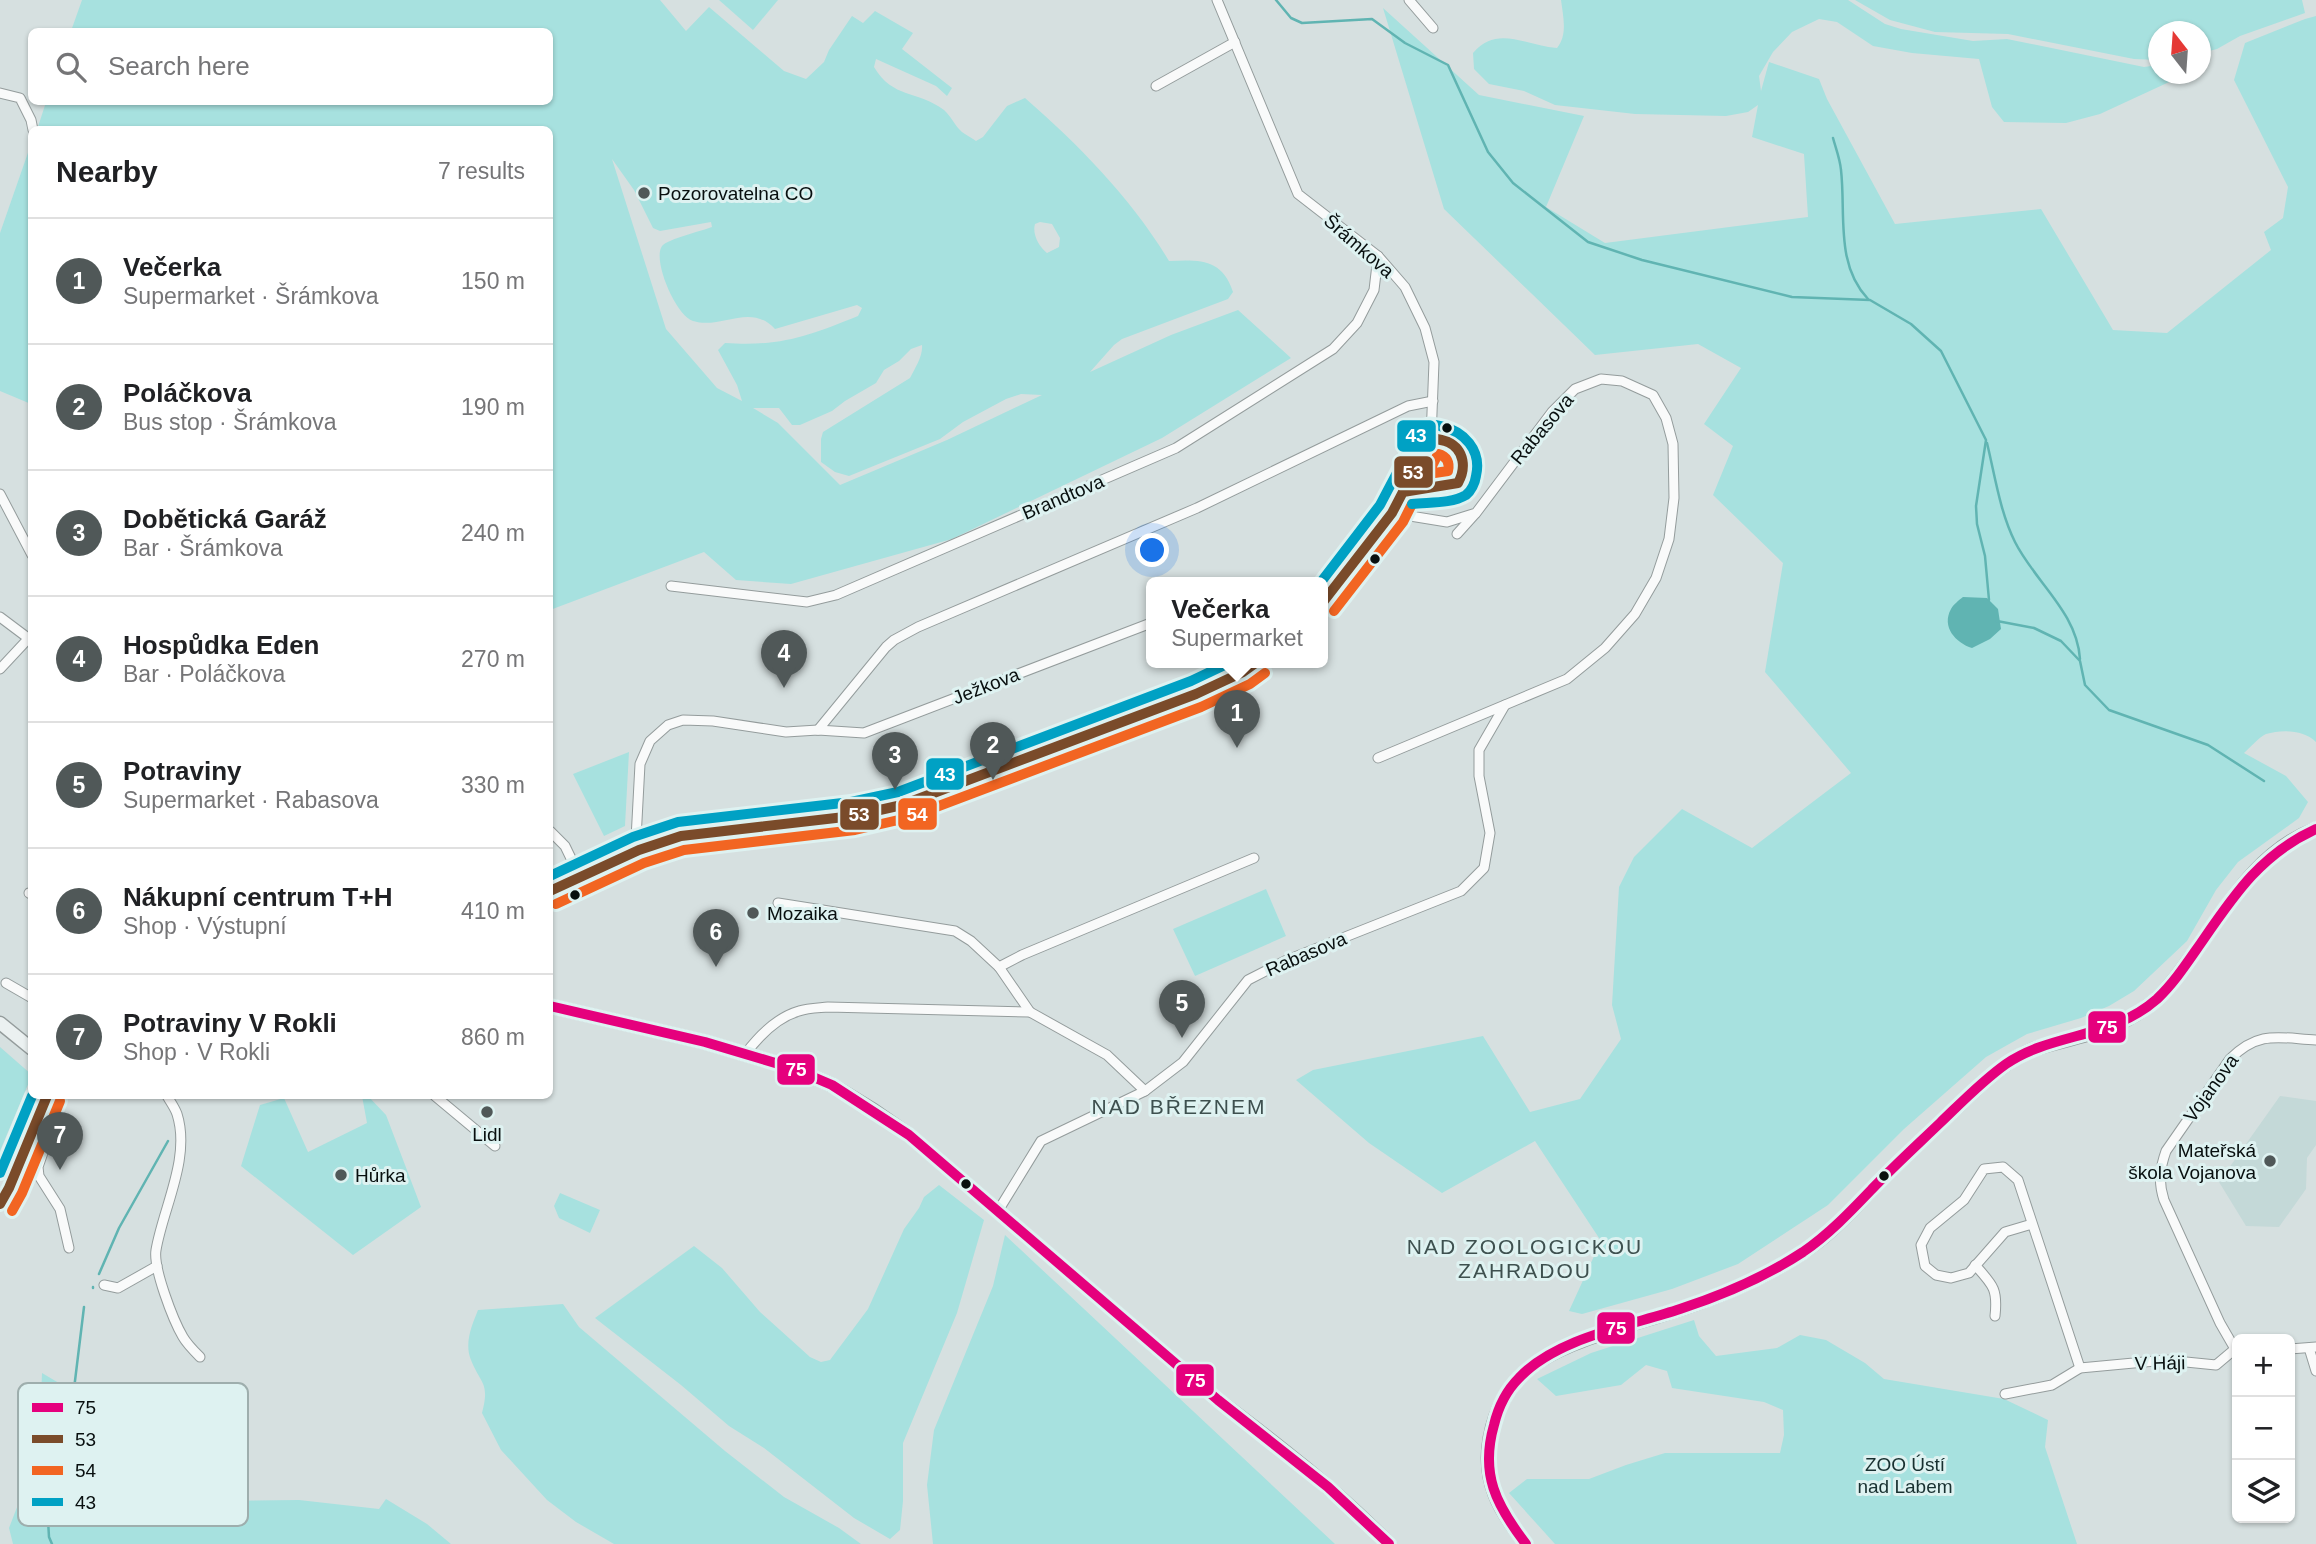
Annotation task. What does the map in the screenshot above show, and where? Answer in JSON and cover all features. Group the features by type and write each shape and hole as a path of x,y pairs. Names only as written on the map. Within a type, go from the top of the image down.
{"street":[{"name":"Šrámkova","path":"1217,0 1298,194 1378,256 1405,287 1425,328 1434,362 1431,438 1392,513 1328,596"},
{"path":"1409,0 1433,28"},
{"path":"1156,86 1235,42"},
{"path":"0,93 20,98 32,126"},
{"name":"Brandtova","path":"671,586 807,602 836,595 1176,448 1333,349 1357,323 1374,290 1378,256"},
{"name":"Rabasova","path":"1378,758 1567,679 1605,648 1635,614 1656,578 1669,539 1674,498 1673,444 1666,418 1653,396 1622,381 1601,379 1575,389 1552,412 1457,534"},
{"path":"818,730 894,640 918,627 1197,508 1408,406 1433,401"},
{"path":"1431,438 1447,442"},
{"path":"0,494 28,547"},
{"path":"1392,513 1447,522 1476,513"},
{"path":"0,617 28,638"},
{"name":"Ježkova","path":"639,850 636,839 640,764 650,741 668,725 683,720 786,732 818,730 863,733 1146,626"},
{"path":"0,669 28,642"},
{"path":"553,890 639,850 681,835 853,816 902,804 1196,694 1249,668"},
{"name":"Rabasova","path":"998,1211 1041,1142 1145,1091 1183,1062 1248,980 1287,960 1461,891 1484,868 1490,833 1479,776 1479,750 1506,705"},
{"path":"1526,1544 1501,1510 1493,1494 1489,1444 1499,1406 1525,1371 1566,1345 1714,1297 1781,1265 1817,1242 1917,1144 2005,1065 2034,1049 2113,1026 2151,1004 2174,980 2249,878 2286,843 2316,830"},
{"path":"553,834 565,846 580,877"},
{"path":"999,967 1254,858"},
{"path":"778,903 955,931 999,967 1030,1012 1107,1055 1145,1091"},
{"path":"6,983 28,996"},
{"path":"553,1007 746,1053 832,1085 873,1110 909,1135 1219,1399 1271,1440 1389,1544"},
{"path":"746,1053 757,1038 786,1016 799,1010 828,1007 1030,1012"},
{"path":"0,1023 28,1046"},
{"name":"Vojanova","path":"2232,1342 2220,1323 2164,1200 2160,1185 2161,1165 2166,1151 2230,1059 2241,1048 2253,1040 2271,1038 2316,1040"},
{"path":"0,1204 46,1099"},
{"path":"47,1099 54,1105 57,1115 38,1167 38,1176 60,1209 69,1248"},
{"path":"169,1099 177,1113 181,1134 174,1189 155,1252 157,1266 178,1327 184,1339 200,1357"},
{"path":"439,1099 495,1146"},
{"path":"2032,1224 2005,1232 1969,1273 1951,1278 1936,1275 1925,1266 1921,1245 1930,1228 1964,1200 1984,1169 2003,1167 2018,1180 2080,1368"},
{"path":"1975,1265 1993,1286 1997,1298 1995,1316"},
{"path":"104,1285 118,1288 157,1266"},
{"path":"2295,1349 2313,1348 2316,1371"},
{"name":"V Háji","path":"2005,1394 2052,1385 2080,1368 2166,1360 2216,1364 2232,1352"}],"shaded area":[{"path":"1963,597 1987,598 1998,609 2001,629 1990,639 1972,648 1956,638 1949,628 1948,616 1952,607"},
{"name":"Mateřská škola Vojanova","path":"2280,1096 2316,1101 2316,1145 2307,1158 2306,1189 2279,1227 2246,1226 2219,1182"}],"green space":[{"path":"82,0 660,0 686,31 709,7 784,71 806,79 824,62 852,16 863,23 875,11 913,33 902,49 952,88 947,96 936,86 876,59 874,67 889,84 944,110 962,132 976,141 983,137 1007,106 1025,98 1103,174 1138,216 1169,261 1208,263 1223,273 1228,281 1233,292 1228,299 1122,339 1090,372 1171,335 1238,310 1291,358 1162,438 952,539 791,584 736,580 704,552 553,609 553,126 38,126 45,105 553,105 553,28 72,28","holes":["612,159 634,190 653,228 660,231 711,222 712,227 665,243 660,253 667,287 686,317 704,323 756,318 775,329 857,305 862,308 858,316 793,338 762,343 725,343 718,350 737,385 742,401 717,388 666,329","1040,222 1052,224 1060,238 1059,247 1047,253 1039,244 1034,228 1035,224","922,345 920,358 910,378 823,432 821,462 835,472 849,476 940,439 963,422 1006,399 1021,394 1042,395 947,440 840,485 778,423 753,408 779,408 792,425 800,425 832,411 876,383 884,370 899,361 911,349"]},
{"path":"719,0 778,0 753,30"},
{"path":"1561,0 1848,0 1885,24 1901,29 1973,41 2007,39 2148,66 2148,84 2165,84 2100,114 2066,123 2004,122 1992,107 1979,59 1912,53 1873,46 1837,22 1819,19 1792,32 1773,52 1759,76 1761,91 1769,62 1819,79 1827,99 1895,224 2041,209 2113,330 2167,333 2271,250 2264,232 2283,218 2288,187 2234,80 2245,43 2316,16 2316,742 2300,733 2272,732 2260,738 2244,753 2286,776 2308,802 2299,818 2238,862 2216,890 2187,941 2134,991 2081,1018 2027,1034 1986,1057 1904,1129 1828,1205 1738,1264 1672,1289 1582,1314 1569,1311 1601,1241 1535,1141 1442,1193 1369,1143 1296,1080 1313,1070 1483,1036 1530,1112 1580,1099 1621,1039 1612,1005 1619,887 1634,857 1682,809 1752,848 1851,773 1765,672 1783,563 1713,495 1733,446 1704,424 1741,368 1698,344 1595,355 1444,209 1383,8 1479,95 1584,116 1546,207 1605,243 1808,217 1804,154 1752,137 1758,105 1748,112 1726,116 1635,114 1555,105 1524,91 1489,84 1474,69 1473,53 1482,44 1492,40 1512,39 1557,48 1563,37"},
{"path":"1855,0 2302,0 2305,13 2240,36 2211,50 2211,21 2148,21 2148,60 2008,34 1935,32 1890,20"},
{"path":"28,153 28,403 0,391 0,233"},
{"path":"629,752 625,826 604,836 573,774"},
{"path":"1266,889 1286,936 1195,976 1173,929"},
{"path":"0,1047 28,1072 28,1084 0,1151"},
{"path":"284,1099 308,1152 367,1123 363,1099 371,1099 386,1115 421,1207 353,1255 241,1166 260,1105"},
{"path":"939,1185 984,1220 957,1313 903,1443 900,1530 890,1539 854,1518 764,1448 729,1426 595,1318 694,1246 722,1268 760,1312 810,1357 821,1362 830,1360 868,1309 904,1229 924,1197"},
{"path":"560,1193 600,1210 590,1233 559,1218 554,1206"},
{"path":"1005,1235 1335,1544 933,1544 927,1485 934,1430 993,1286"},
{"path":"563,1304 579,1327 725,1451 784,1497 839,1528 861,1544 614,1544 576,1522 547,1500 501,1450 482,1413 485,1389 469,1354 469,1341 478,1310"},
{"name":"ZOO Ústí nad Labem","path":"1694,1320 1699,1336 1716,1356 1777,1348 1800,1335 1826,1340 1865,1363 1884,1379 2004,1399 2048,1420 2045,1447 2077,1544 1555,1544 1509,1493 1527,1479 1589,1479 1665,1453 1780,1453 1784,1435 1783,1410 1764,1402 1672,1388 1667,1371 1646,1365 1621,1385 1556,1396 1537,1379 1591,1353"},
{"path":"42,1373 59,1383 42,1383"},
{"path":"386,1499 427,1524 451,1544 13,1544 9,1528 18,1505 18,1526 248,1526 248,1501 299,1500 379,1509"}],"waterway":[{"path":"1276,0 1291,18 1302,23 1372,19 1405,43 1448,65 1488,152 1513,183 1588,242 1642,260 1792,297 1870,300 1911,324 1941,351 1986,440 1976,506 1989,600"},
{"path":"1833,138 1841,170 1846,254 1858,285 1868,299"},
{"path":"1987,443 2005,519 2023,557 2063,612 2077,642 2080,659"},
{"path":"1997,621 2034,628 2061,641 2080,661 2085,685 2109,710 2208,745 2264,781"},
{"path":"99,1274 119,1228 168,1141"},
{"path":"75,1383 84,1307"},
{"path":"48,1526 52,1544"}],"transit line":[{"name":"43","path":"1325,577 1380,505 1420,429 1432,424 1457,432 1469,443 1476,458 1476,476 1471,489 1466,495 1454,500 1412,504"},
{"name":"53","path":"1328,596 1392,513 1431,438 1454,445 1461,455 1463,466 1458,483 1403,492"},
{"name":"54","path":"1438,454 1447,460 1448,471 1428,474 1438,454"},
{"name":"54","path":"1334,611 1403,522 1412,504"},
{"name":"43","path":"553,875 633,837 678,822 851,802 898,792 1191,681 1218,668"},
{"name":"53","path":"553,890 639,850 681,836 853,816 902,805 1196,694 1249,668"},
{"name":"54","path":"556,904 644,863 684,850 855,830 907,818 1201,707 1250,684 1265,673"},
{"name":"75","path":"1526,1544 1499,1502 1493,1488 1489,1459 1494,1425 1506,1394 1534,1364 1594,1335 1712,1298 1759,1277 1803,1252 1822,1238 1964,1100 2006,1064 2043,1046 2121,1022 2157,999 2180,973 2250,877 2279,851 2316,829"},
{"name":"75","path":"553,1007 705,1042 792,1068 832,1085 909,1135 1218,1400 1328,1487 1389,1544"},
{"name":"43","path":"0,1173 31,1099"},
{"name":"53","path":"0,1204 46,1099"},
{"name":"54","path":"12,1211 60,1101"}],"place":[{"name":"Pozorovatelna CO","path":"644,193"},
{"name":"Hospůdka Eden","path":"784,688"},
{"name":"Večerka","path":"1237,748"},
{"name":"Poláčkova","path":"993,780"},
{"name":"Dobětická Garáž","path":"895,790"},
{"name":"Mozaika","path":"753,913"},
{"name":"Nákupní centrum T+H","path":"716,967"},
{"name":"Potraviny","path":"1182,1038"},
{"name":"Lidl","path":"487,1112"},
{"name":"Mateřská škola Vojanova","path":"2270,1161"},
{"name":"Potraviny V Rokli","path":"60,1170"},
{"name":"Hůrka","path":"341,1175"}],"district":[{"name":"NAD BŘEZNEM","path":"1179,1106"},
{"name":"NAD ZOOLOGICKOU ZAHRADOU","path":"1525,1258"}]}
